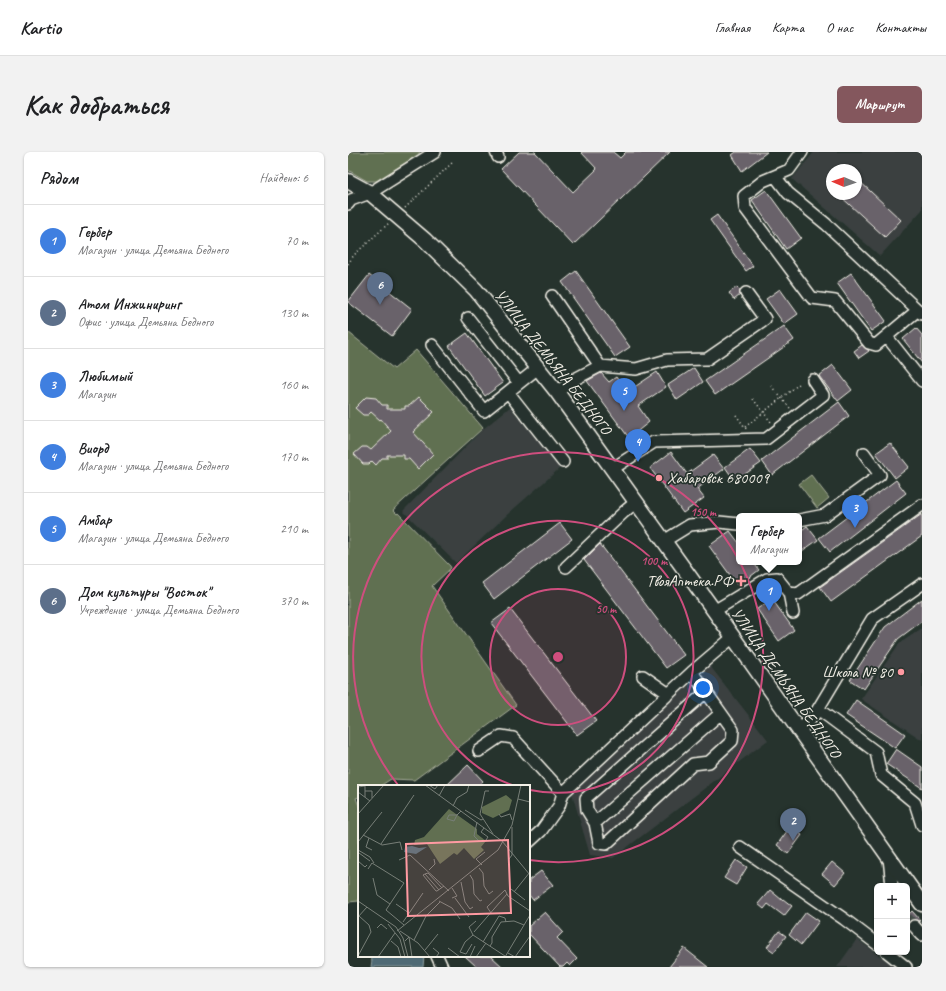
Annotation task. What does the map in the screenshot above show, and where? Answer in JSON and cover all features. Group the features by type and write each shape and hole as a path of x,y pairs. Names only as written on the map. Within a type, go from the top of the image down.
{"main road":[{"name":"УЛИЦА ДЕМЬЯНА БЕДНОГО","path":"348,180 370,194 425,240 476,290 538,368 664,540 922,904"}],"street":[{"path":"349,201 370,194 435,152"},
{"path":"775,176 788,193 826,224 920,312 876,345 869,343 835,301 812,298 745,208 744,196 763,181 788,170 802,152"},
{"path":"557,392 600,366 636,369 667,360 707,359 765,319 746,293"},
{"path":"552,296 600,366"},
{"path":"468,318 519,383"},
{"path":"887,336 922,381"},
{"path":"432,345 484,411 538,368"},
{"path":"612,469 654,442 766,439 823,395 813,380"},
{"path":"508,392 563,462"},
{"path":"802,519 825,515 880,475 864,453"},
{"path":"566,567 636,502"},
{"path":"789,593 798,594 922,505"},
{"path":"664,540 690,525 719,522 736,524"},
{"path":"714,611 767,579 777,578 789,593 793,613"},
{"path":"799,731 815,714 872,619 922,584"},
{"path":"530,841 541,831 559,806 563,793 692,672 733,637"},
{"path":"692,672 733,730 732,741 709,762 693,764 606,844 599,843 595,823 587,810 586,798 706,692"},
{"path":"643,676 669,694"},
{"path":"818,709 876,752 881,775 915,803 922,825"},
{"path":"595,823 721,713"},
{"path":"479,751 501,736 513,738 563,793"},
{"path":"740,847 844,919 874,942"},
{"path":"889,858 892,883"},
{"path":"914,926 922,935"},
{"path":"437,957 442,967"},
{"path":"893,963 906,967"}],"path":[{"path":"348,264 354,255"},
{"path":"745,427 799,384"},
{"path":"771,386 792,411"},
{"path":"753,399 773,425"},
{"path":"736,415 747,430"}],"shaded area":[{"path":"814,152 922,152 922,210 880,256 792,179"},
{"path":"510,407 560,468 456,563 403,511 482,430"},
{"name":"Школа № 80","path":"922,628 922,740 861,699 899,644"},
{"path":"710,666 768,740 613,858 590,855 571,790"},
{"path":"857,939 874,952 874,955 879,955 895,967 837,967"}],"green space":[{"path":"348,152 420,152 418,155 376,181 367,181 348,170"},
{"path":"348,332 394,369 416,350 483,428 393,510 397,514 398,513 450,566 451,568 432,586 516,705 414,780 391,779 382,785 358,785 358,797 356,798 358,803 358,901 348,902"},
{"path":"811,475 829,498 817,508 799,484"}],"water":[{"path":"370,957 424,957 423,967 371,967 372,960"}],"building":[{"path":"519,152 535,152 573,192 597,169 581,152 613,152 620,158 626,152 670,152 573,245 501,169"},
{"path":"736,152 767,152 742,171 732,155"},
{"path":"862,184 901,220 885,237 845,200 862,200"},
{"path":"766,190 801,238 786,249 752,200"},
{"path":"717,215 753,266 746,271 710,220"},
{"path":"576,271 630,347 615,357 562,282"},
{"path":"851,273 886,321 871,331 837,283"},
{"path":"369,275 412,309 392,336 348,302"},
{"path":"737,287 740,290 740,295 734,300 729,293"},
{"path":"780,289 798,314 784,324 766,299"},
{"path":"784,326 794,340 715,395 705,381"},
{"path":"916,328 922,335 922,363 903,339"},
{"path":"467,333 503,383 485,396 449,346"},
{"path":"862,345 869,351 859,358 854,351"},
{"path":"833,365 852,390 838,401 819,376"},
{"path":"694,368 703,382 677,400 668,385"},
{"path":"657,372 666,387 638,406 649,422 629,438 587,381 601,373 609,382 616,377 627,392"},
{"path":"366,397 376,398 382,405 387,405 387,409 405,409 405,406 409,406 419,397 434,412 413,432 433,454 418,469 409,459 404,459 404,455 387,455 387,458 382,458 376,465 372,461 369,464 363,464 354,454 362,447 367,447 371,450 391,431 381,419 380,420 371,412 368,415 363,415 355,408"},
{"path":"839,402 849,416 772,475 762,461"},
{"path":"890,443 909,467 895,478 876,453"},
{"path":"750,449 761,463 735,481 725,467"},
{"path":"671,452 687,474 713,455 724,469 697,489 704,498 683,513 650,468"},
{"path":"896,480 906,493 830,552 819,538"},
{"path":"922,514 922,536 831,602 820,587"},
{"path":"560,523 572,539 494,599 482,583"},
{"path":"807,526 818,540 802,551 802,530"},
{"path":"730,531 736,539 736,565 755,565 759,570 738,586 709,546"},
{"path":"600,544 684,655 666,668 584,560"},
{"path":"772,599 794,630 779,641 757,609"},
{"path":"922,599 922,621 898,639 864,689 850,680 885,627"},
{"path":"510,609 596,721 577,735 491,623"},
{"path":"856,700 905,734 895,748 846,715"},
{"path":"896,749 922,767 922,788 886,764"},
{"path":"468,765 483,781 479,785 447,785"},
{"path":"790,827 802,835 788,854 777,845"},
{"path":"736,860 747,867 736,885 724,878"},
{"path":"832,862 845,873 835,885 822,874"},
{"path":"541,871 553,885 533,900 530,896 530,879"},
{"path":"770,890 792,906 784,916 768,904 764,909 758,904"},
{"path":"912,911 920,920 913,919 910,920 910,913"},
{"path":"545,912 563,932 557,938 577,959 570,966 567,963 563,967 560,967 530,935 530,925"},
{"path":"806,912 819,921 801,945 789,935"},
{"path":"779,931 786,936 774,952 767,947"},
{"path":"684,948 708,967 669,967"},
{"path":"466,957 492,957 503,967 477,967"}],"tunnel":[{"path":"908,919 914,926"}],"place":[{"name":"Дом культуры \"Восток\"","path":"380,305"},
{"name":"Амбар","path":"624,411"},
{"name":"Виорд","path":"638,462"},
{"name":"Хабаровск 680009","path":"659,478"},
{"name":"Любимый","path":"855,528"},
{"name":"ТвояАптека.РФ","path":"741,581"},
{"name":"Гербер","path":"769,611"},
{"name":"Школа № 80","path":"901,672"},
{"name":"Атом Инжиниринг","path":"793,841"}]}
